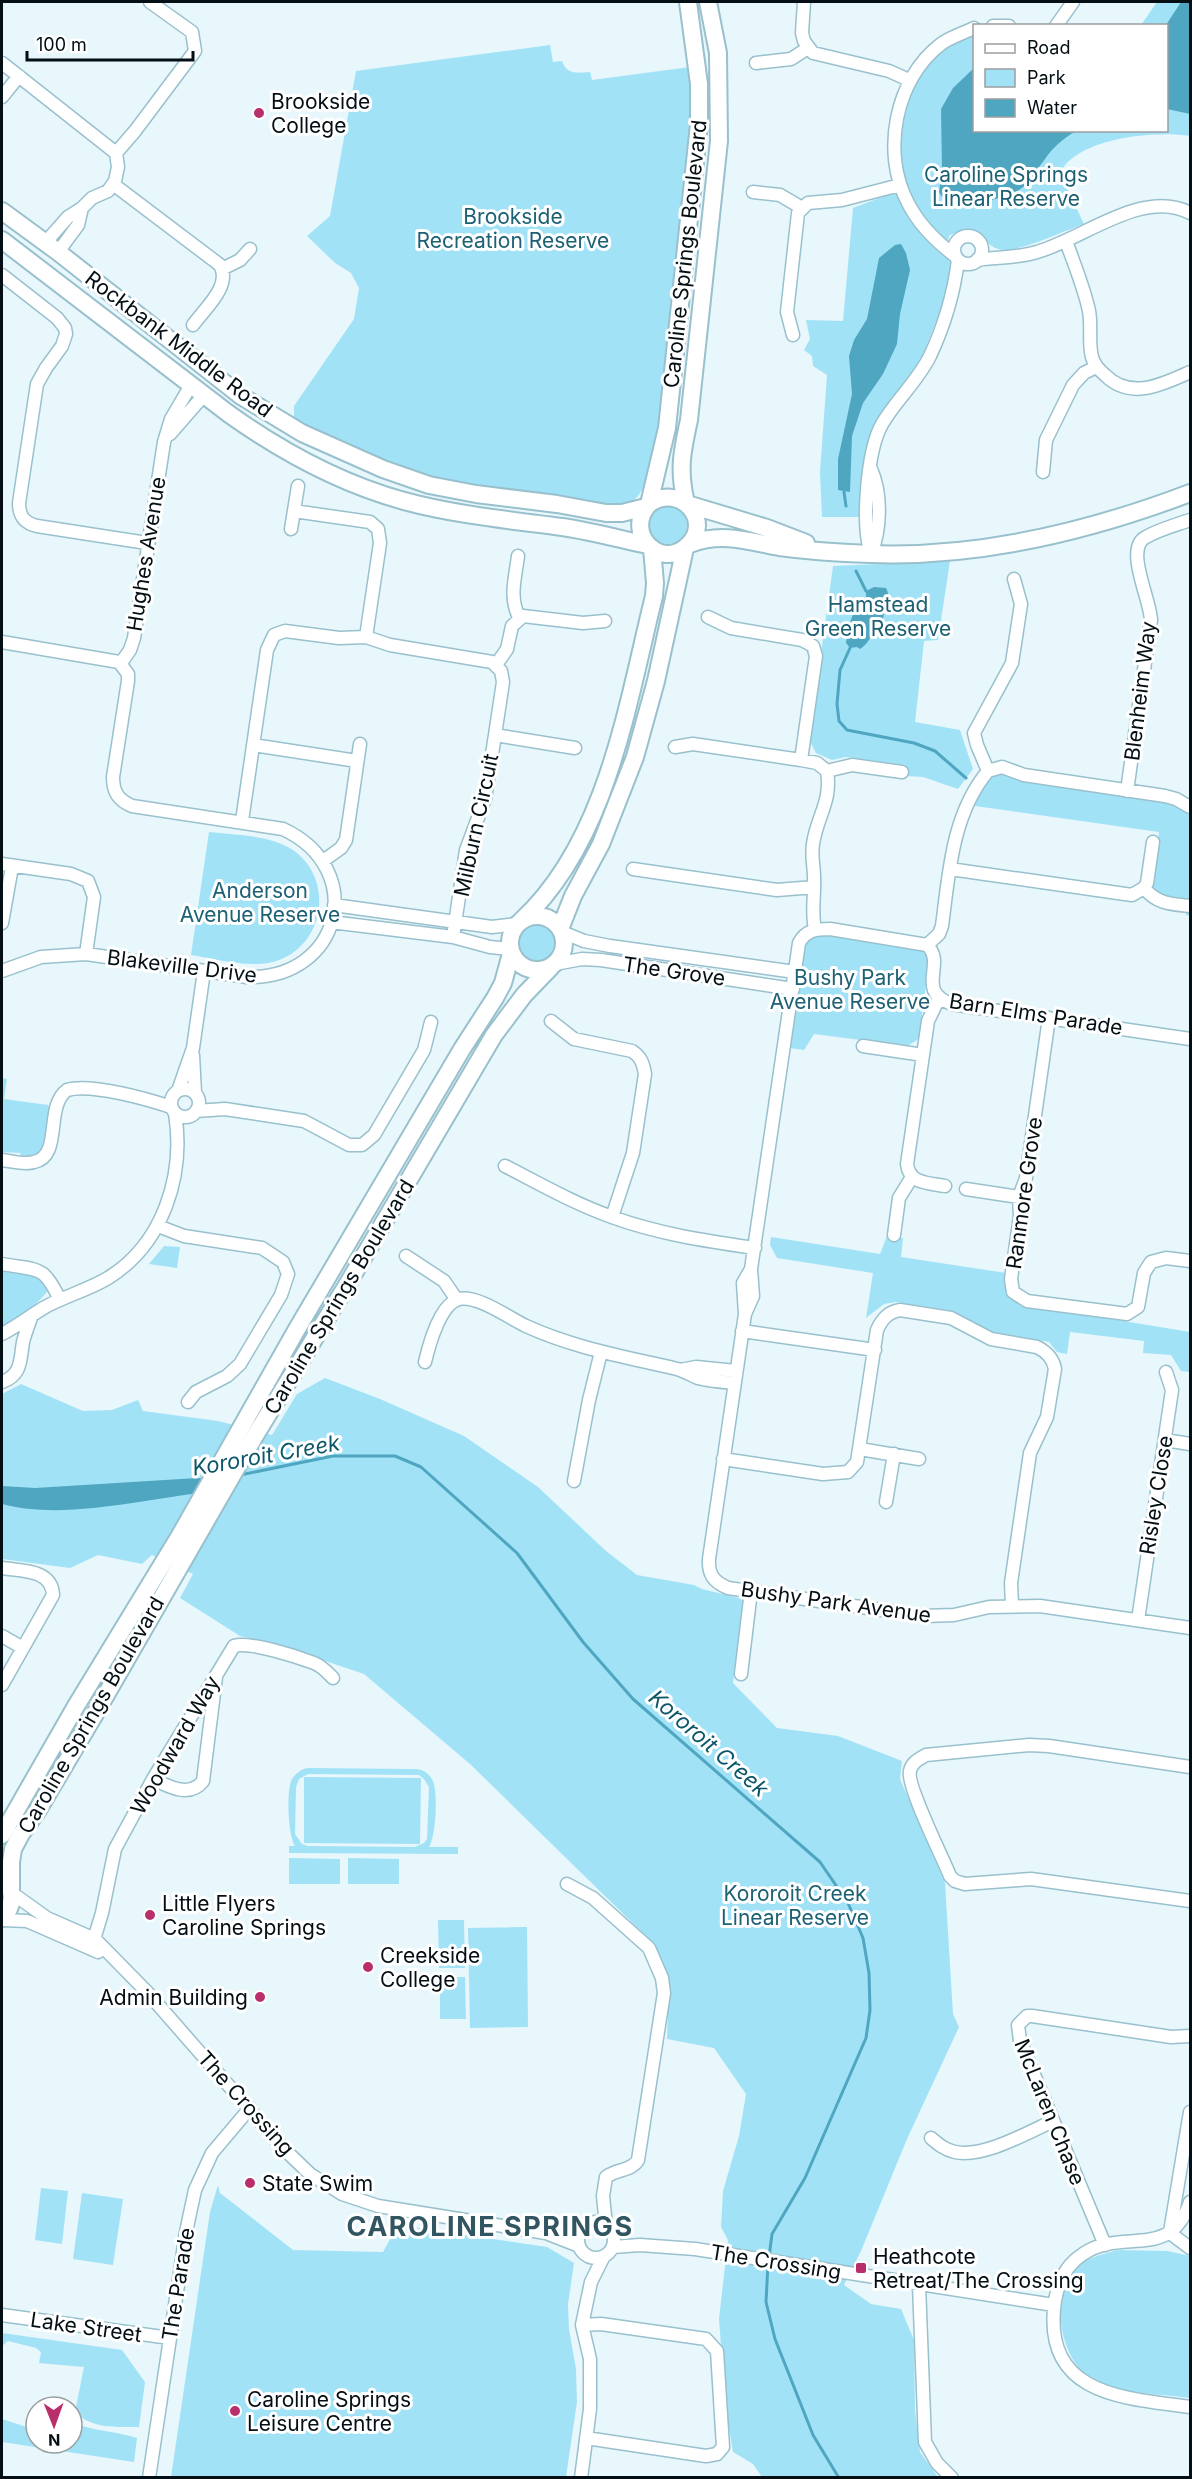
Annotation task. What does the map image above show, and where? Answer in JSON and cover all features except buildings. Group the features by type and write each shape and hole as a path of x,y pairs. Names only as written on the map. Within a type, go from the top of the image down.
{"main road":[{"name":"Caroline Springs Boulevard","path":"648,506 667,428 699,124 699,84 688,2"},
{"name":"Caroline Springs Boulevard","path":"686,503 680,464 689,420 719,141 719,61 708,2"},
{"name":"Rockbank Middle Road","path":"2,211 209,372 270,415 302,433 382,469 429,485 476,495 557,504 606,513 621,513 648,506"},
{"name":"Rockbank Middle Road","path":"2,240 255,433 336,475 403,501 447,511 574,529 650,547"},
{"path":"37,266 52,248"},
{"path":"198,390 209,372"},
{"path":"270,415 268,430 277,445"},
{"path":"833,552 671,497 656,500 648,506 640,522 643,538 650,547 658,552 672,554 687,546 716,537 780,547 833,552 871,554 984,547 1037,538 1087,527 1191,493"},
{"path":"650,547 656,583 627,710 604,782 567,865 538,904 519,922 510,936 511,951 524,967 542,970 553,965 563,949 561,931 573,896 601,844 635,757 656,681 687,546 697,528 693,511 686,503"},
{"path":"519,922 529,917 547,917 561,931"},
{"name":"Caroline Springs Boulevard","path":"2,1835 76,1706 179,1537 367,1210 462,1049 495,998 503,983 511,951"},
{"name":"Caroline Springs Boulevard","path":"2,1919 10,1908 8,1885 17,1841 99,1708 197,1534 494,1035 510,1012 553,965"}],"street":[{"path":"116,153 195,51 192,33 150,2"},
{"path":"804,2 802,33 808,48 823,57 889,71 909,80"},
{"path":"1057,24 1073,2"},
{"path":"973,29 942,43 924,60 909,80 902,101 894,152 900,185 908,204 942,245 956,257 974,262 1035,253 1149,206 1172,206 1191,213"},
{"path":"756,63 791,59 808,48"},
{"path":"2,63 116,153 118,167 113,184 108,191 92,198 68,218 52,248"},
{"path":"2,97 19,76"},
{"path":"113,184 225,273 224,283 193,325"},
{"path":"793,335 787,312 796,219 802,208 814,201 842,200 900,185"},
{"path":"753,192 780,195 802,208"},
{"path":"930,231 959,238 973,236 980,243 1013,256"},
{"path":"871,554 866,535 866,488 876,437 929,357 955,286 954,245 959,238"},
{"path":"1066,241 1084,291 1089,313 1090,348 1096,367 1110,380 1124,387 1140,390 1153,388 1191,372"},
{"path":"955,286 982,252 980,243"},
{"path":"222,269 240,260 250,249"},
{"path":"2,275 57,318 65,328 65,340 40,376 34,395 19,503 20,515 26,522 37,526 147,543"},
{"path":"1043,472 1046,440 1072,385 1096,367"},
{"name":"Hughes Avenue","path":"121,663 132,646 164,442 171,419 198,390"},
{"path":"291,529 298,486"},
{"path":"294,511 370,522 378,529 380,543 366,637"},
{"name":"Blenheim Way","path":"1127,791 1151,620 1150,606 1137,560 1137,547 1145,537 1191,520"},
{"path":"518,556 512,595 513,605 519,618"},
{"path":"988,771 976,745 974,733 1012,663 1021,604 1014,579"},
{"path":"242,821 267,650 274,636 285,631 339,638 366,637 390,645 487,660 496,665 507,649 512,626 519,618 529,615 583,623 605,621"},
{"path":"708,617 731,628 802,640 813,646 816,656 801,760"},
{"path":"2,642 113,659 121,663 128,674 128,681 113,777 116,795 132,806 242,821 270,826 295,835 305,841 322,861 333,885 333,914"},
{"name":"Milburn Circuit","path":"453,937 466,850 482,810 495,735 503,682 501,670 496,665"},
{"path":"495,735 575,748"},
{"path":"322,861 336,852 346,840 360,744"},
{"path":"675,747 693,744 801,760 817,763 827,771 828,799 813,843 812,914 815,929"},
{"path":"253,745 357,761"},
{"path":"827,771 852,765 902,772"},
{"path":"793,989 799,943 808,932 815,929 830,929 927,945 939,934 957,831 969,803 988,771 1002,767 1024,775 1165,796 1191,807"},
{"path":"950,869 1132,895 1144,888 1148,878 1153,842"},
{"path":"2,923 7,866 71,874 88,881 94,897 86,954"},
{"path":"633,869 777,890 814,887"},
{"path":"1144,888 1162,903 1190,906"},
{"path":"333,914 456,922 492,927 519,922"},
{"path":"333,914 453,937 511,951"},
{"name":"Blakeville Drive","path":"2,971 41,957 86,954 260,977 286,973 309,958 319,947 333,914"},
{"name":"The Grove","path":"561,931 585,941 610,946 795,972"},
{"name":"Barn Elms Parade","path":"927,945 933,958 933,991 939,998 952,1004 1191,1039"},
{"name":"The Grove","path":"553,965 582,959 601,960 793,989"},
{"path":"5,1332 31,1318 45,1307 106,1280 122,1269 147,1244 158,1226 170,1196 179,1143 195,1105 193,1048 204,971"},
{"name":"Bushy Park Avenue","path":"793,989 755,1248 751,1269 743,1283 745,1314 709,1572 721,1585 924,1616 954,1615 989,1607 1012,1605 1040,1606 1191,1628"},
{"path":"939,998 928,1021 907,1164 912,1177 922,1182 945,1186"},
{"name":"Ranmore Grove","path":"1049,1018 1026,1178 1019,1197 1020,1216 1011,1286 1013,1292 1027,1301 1127,1314 1138,1307 1144,1273 1151,1262 1166,1258 1191,1262"},
{"path":"551,1021 574,1039 593,1045 632,1051 643,1063 645,1074 633,1153 612,1217"},
{"path":"195,1105 304,1121 349,1145 362,1145 374,1135 424,1050 431,1022"},
{"path":"862,1046 923,1055"},
{"path":"179,1143 175,1101 193,1048"},
{"path":"2,1160 32,1163 44,1158 51,1144 57,1103 67,1090 81,1088 175,1101"},
{"path":"175,1101 187,1089 195,1105"},
{"path":"175,1101 183,1117 195,1105"},
{"path":"505,1166 566,1198 612,1217 679,1236 755,1248"},
{"path":"894,1235 899,1198 912,1177"},
{"path":"966,1189 1019,1197"},
{"path":"158,1226 184,1236 262,1248 283,1262 288,1274 281,1295 240,1364 227,1376 196,1392 188,1402"},
{"path":"406,1256 444,1281 457,1300"},
{"path":"2,1264 43,1272 50,1278 60,1300"},
{"path":"425,1362 434,1333 446,1310 457,1300 477,1301 528,1327 601,1352 679,1370 696,1367 735,1377"},
{"path":"723,1459 840,1474 853,1468 860,1449 878,1330 883,1318 894,1311 951,1318 991,1339 1044,1350 1053,1361 1055,1369 1047,1417 1030,1453 1011,1583 1012,1605"},
{"path":"2,1382 14,1375 20,1368 25,1335 31,1318"},
{"path":"742,1331 875,1350"},
{"path":"5,1332 25,1335"},
{"path":"574,1481 589,1400 601,1352"},
{"name":"Risley Close","path":"1138,1620 1172,1390 1166,1372"},
{"path":"1165,1440 1191,1444"},
{"path":"860,1449 919,1459"},
{"path":"886,1502 894,1454"},
{"path":"2,1568 42,1575 51,1585 52,1599 2,1685"},
{"path":"741,1674 751,1591"},
{"path":"2,1636 23,1648"},
{"name":"Woodward Way","path":"93,1944 115,1849 153,1779 234,1646 242,1644 315,1664 333,1678"},
{"path":"153,1779 173,1789 190,1790 198,1788 203,1781 216,1673"},
{"path":"1191,1767 1029,1745 926,1755 916,1761 910,1772 913,1788 950,1876 959,1883 971,1885 1031,1878 1191,1902"},
{"path":"567,1884 593,1898 649,1948 664,1986 638,2160 633,2166 609,2175 593,2222 581,2229 579,2234 579,2246 588,2256 594,2258 608,2251"},
{"name":"The Crossing","path":"8,1885 47,1918 113,1958 250,2108 284,2149 310,2174 342,2194 378,2206 469,2218 546,2233 579,2246"},
{"name":"The Crossing","path":"2,1919 27,1921 93,1944"},
{"name":"McLaren Chase","path":"1105,2245 1018,2036 1018,2025 1027,2016 1172,2037 1191,2036"},
{"name":"McLaren Chase","path":"1172,2037 1191,2045"},
{"name":"The Parade","path":"149,2478 195,2190 212,2152 250,2108"},
{"path":"1170,2233 1191,2112"},
{"path":"931,2138 952,2152 965,2154 989,2149 1053,2121"},
{"path":"581,2478 590,2409 590,2360 582,2325 591,2282 608,2251 609,2228 603,2196"},
{"path":"1191,2202 1185,2217 1170,2233 1159,2239 1105,2245 1084,2253 1062,2276 1054,2306 1053,2322 1057,2344 1070,2368 1098,2391 1115,2396 1191,2407"},
{"path":"593,2222 609,2228"},
{"name":"The Crossing","path":"609,2228 640,2245"},
{"name":"The Crossing","path":"546,2233 581,2229"},
{"path":"1170,2233 1191,2248"},
{"name":"The Crossing","path":"608,2251 640,2245 727,2254 1054,2306"},
{"path":"588,2256 591,2282"},
{"path":"919,2284 925,2442 937,2463 952,2478"},
{"name":"Lake Street","path":"2,2314 170,2338"},
{"path":"582,2325 613,2326 706,2339 711,2342 717,2351 723,2447 717,2454 706,2456 586,2438"}],"green space":[{"name":"Caroline Springs Linear Reserve","path":"1157,2 1190,2 1190,136 1158,134 1118,139 1099,144 1069,161 1060,173 1084,224 1010,250 995,248 980,235 969,230 949,236 946,253 955,273 920,362 872,431 867,446 862,517 822,517 820,472 827,375 813,366 812,356 804,350 810,339 806,320 843,321 853,208 908,187 904,181 900,160 902,131 907,100 924,69 951,44 973,36 973,132 1168,132 1168,24 1142,24"},
{"name":"Brookside Recreation Reserve","path":"550,45 553,62 562,61 567,69 573,72 590,72 592,80 690,67 690,134 661,417 645,483 635,499 618,505 431,477 389,465 294,420 294,406 354,319 359,288 351,273 335,263 307,236 330,216 356,71"},
{"path":"668,506 682,511 687,525 682,539 668,544 654,539 649,525 654,511"},
{"name":"Hamstead Green Reserve","path":"950,561 938,640 924,641 915,722 960,730 973,769 958,789 923,777 905,776 906,765 846,757 832,760 816,753 809,740 833,566"},
{"path":"1002,773 1020,780 1169,803 1190,814 1190,916 1186,915 1187,899 1162,895 1151,886 1159,832 975,806 991,777"},
{"name":"Anderson Avenue Reserve","path":"209,832 252,836 274,841 293,850 307,863 315,878 319,895 318,912 313,929 304,943 290,955 273,962 253,964 191,955"},
{"path":"537,924 551,929 556,943 551,957 537,962 523,957 518,943 523,929"},
{"name":"Bushy Park Avenue Reserve","path":"820,934 924,951 929,960 919,1039 907,1046 814,1034 804,1050 790,1048 806,944 813,936"},
{"path":"2,1078 7,1079 4,1099 48,1105 50,1108 45,1147 35,1158 22,1157 20,1153 2,1152"},
{"path":"887,1236 903,1238 901,1257 1006,1273 1008,1291 1012,1298 1020,1304 1190,1332 1190,1372 1181,1371 1171,1355 1143,1353 1144,1341 1070,1332 1067,1354 1057,1352 1049,1342 992,1332 948,1310 896,1302 884,1304 866,1318 873,1273 777,1258 770,1245 771,1237 880,1254"},
{"path":"164,1246 180,1247 177,1268 149,1264"},
{"path":"2,1269 39,1275 49,1289 28,1311 2,1327"},
{"name":"Kororoit Creek Linear Reserve","path":"325,1378 464,1436 538,1487 606,1551 637,1575 694,1585 743,1599 733,1683 777,1728 838,1736 902,1761 900,1779 945,1883 953,2014 959,2027 907,2139 861,2251 844,2285 871,2304 901,2309 914,2340 915,2410 920,2452 938,2477 762,2477 753,2464 733,2452 726,2411 719,2319 728,2240 721,2227 723,2191 739,2136 746,2094 714,2048 667,2039 669,1981 652,1942 470,1764 364,1674 272,1643 240,1636 180,1598 193,1574 152,1555 142,1564 98,1555 70,1568 2,1559 2,1394 21,1384 83,1411 112,1410 138,1400 143,1411 218,1421 272,1435 297,1394"},
{"path":"308,1768 414,1769 425,1772 433,1781 436,1804 435,1824 429,1847 458,1847 458,1854 289,1853 289,1846 295,1846 289,1823 290,1785 295,1775","holes":["308,1774 419,1775 429,1787 427,1839 424,1843 415,1847 308,1846 302,1844 295,1834 296,1787 299,1779"]},
{"path":"304,1777 421,1778 420,1844 304,1843"},
{"path":"289,1858 340,1859 340,1884 289,1884"},
{"path":"348,1858 399,1859 399,1884 348,1884"},
{"path":"438,1920 464,1920 465,1968 439,1968"},
{"path":"527,1927 528,2027 470,2028 468,1928"},
{"path":"440,1977 465,1977 466,2019 440,2019"},
{"path":"218,2185 220,2193 293,2250 383,2252 398,2225 547,2247 574,2263 568,2304 569,2329 576,2369 577,2402 566,2477 171,2477 210,2212"},
{"path":"41,2188 68,2191 62,2244 35,2240"},
{"path":"82,2193 123,2199 113,2265 73,2259"},
{"path":"1117,2250 1167,2251 1190,2256 1190,2398 1134,2392 1112,2387 1085,2373 1072,2359 1063,2332 1061,2317 1061,2303 1069,2276 1082,2263"},
{"path":"2,2333 122,2350 145,2382 139,2427 105,2426 84,2419 84,2395 78,2395 84,2367 39,2363 41,2352 36,2348 8,2341 2,2346"},
{"path":"2,2419 24,2426 24,2445 2,2442"},
{"path":"84,2426 137,2438 134,2462 84,2454"}],"water":[{"path":"1181,2 1190,2 1190,114 1168,109 1167,24"},
{"path":"973,69 973,132 1075,132 1051,151 1029,182 1021,189 990,200 945,202 939,192 942,171 941,109 953,88"},
{"path":"901,244 910,270 900,314 897,344 883,374 863,403 852,436 850,492 838,490 838,459 852,394 849,356 854,340 867,319 879,258 895,245"},
{"path":"874,587 886,588 888,592 883,619 864,646 860,649 850,648 846,643 852,617 858,605 866,597 866,591"},
{"path":"207,1479 210,1492 79,1509 26,1509 2,1504 2,1486 35,1488"}],"waterway":[{"path":"844,492 846,506"},
{"path":"856,571 866,591"},
{"path":"850,648 840,670 837,704 839,721 847,730 914,743 935,751 966,778"},
{"name":"Kororoit Creek","path":"240,1475 333,1456 395,1456 421,1467 517,1553 583,1642 633,1699 820,1862 848,1903 863,1938 869,1973 870,2010 866,2038 805,2178 772,2234 769,2257"},
{"name":"Kororoit Creek","path":"768,2264 766,2302 775,2339 813,2435 839,2478"}],"place":[{"name":"Brookside College","path":"259,113"},
{"name":"Little Flyers Caroline Springs","path":"150,1915"},
{"name":"Creekside College","path":"368,1967"},
{"name":"Admin Building","path":"260,1997"},
{"name":"State Swim","path":"250,2183"},
{"name":"Heathcote Retreat/The Crossing","path":"861,2268"},
{"name":"Caroline Springs Leisure Centre","path":"235,2411"}],"district":[{"name":"CAROLINE SPRINGS","path":"490,2226"}]}
